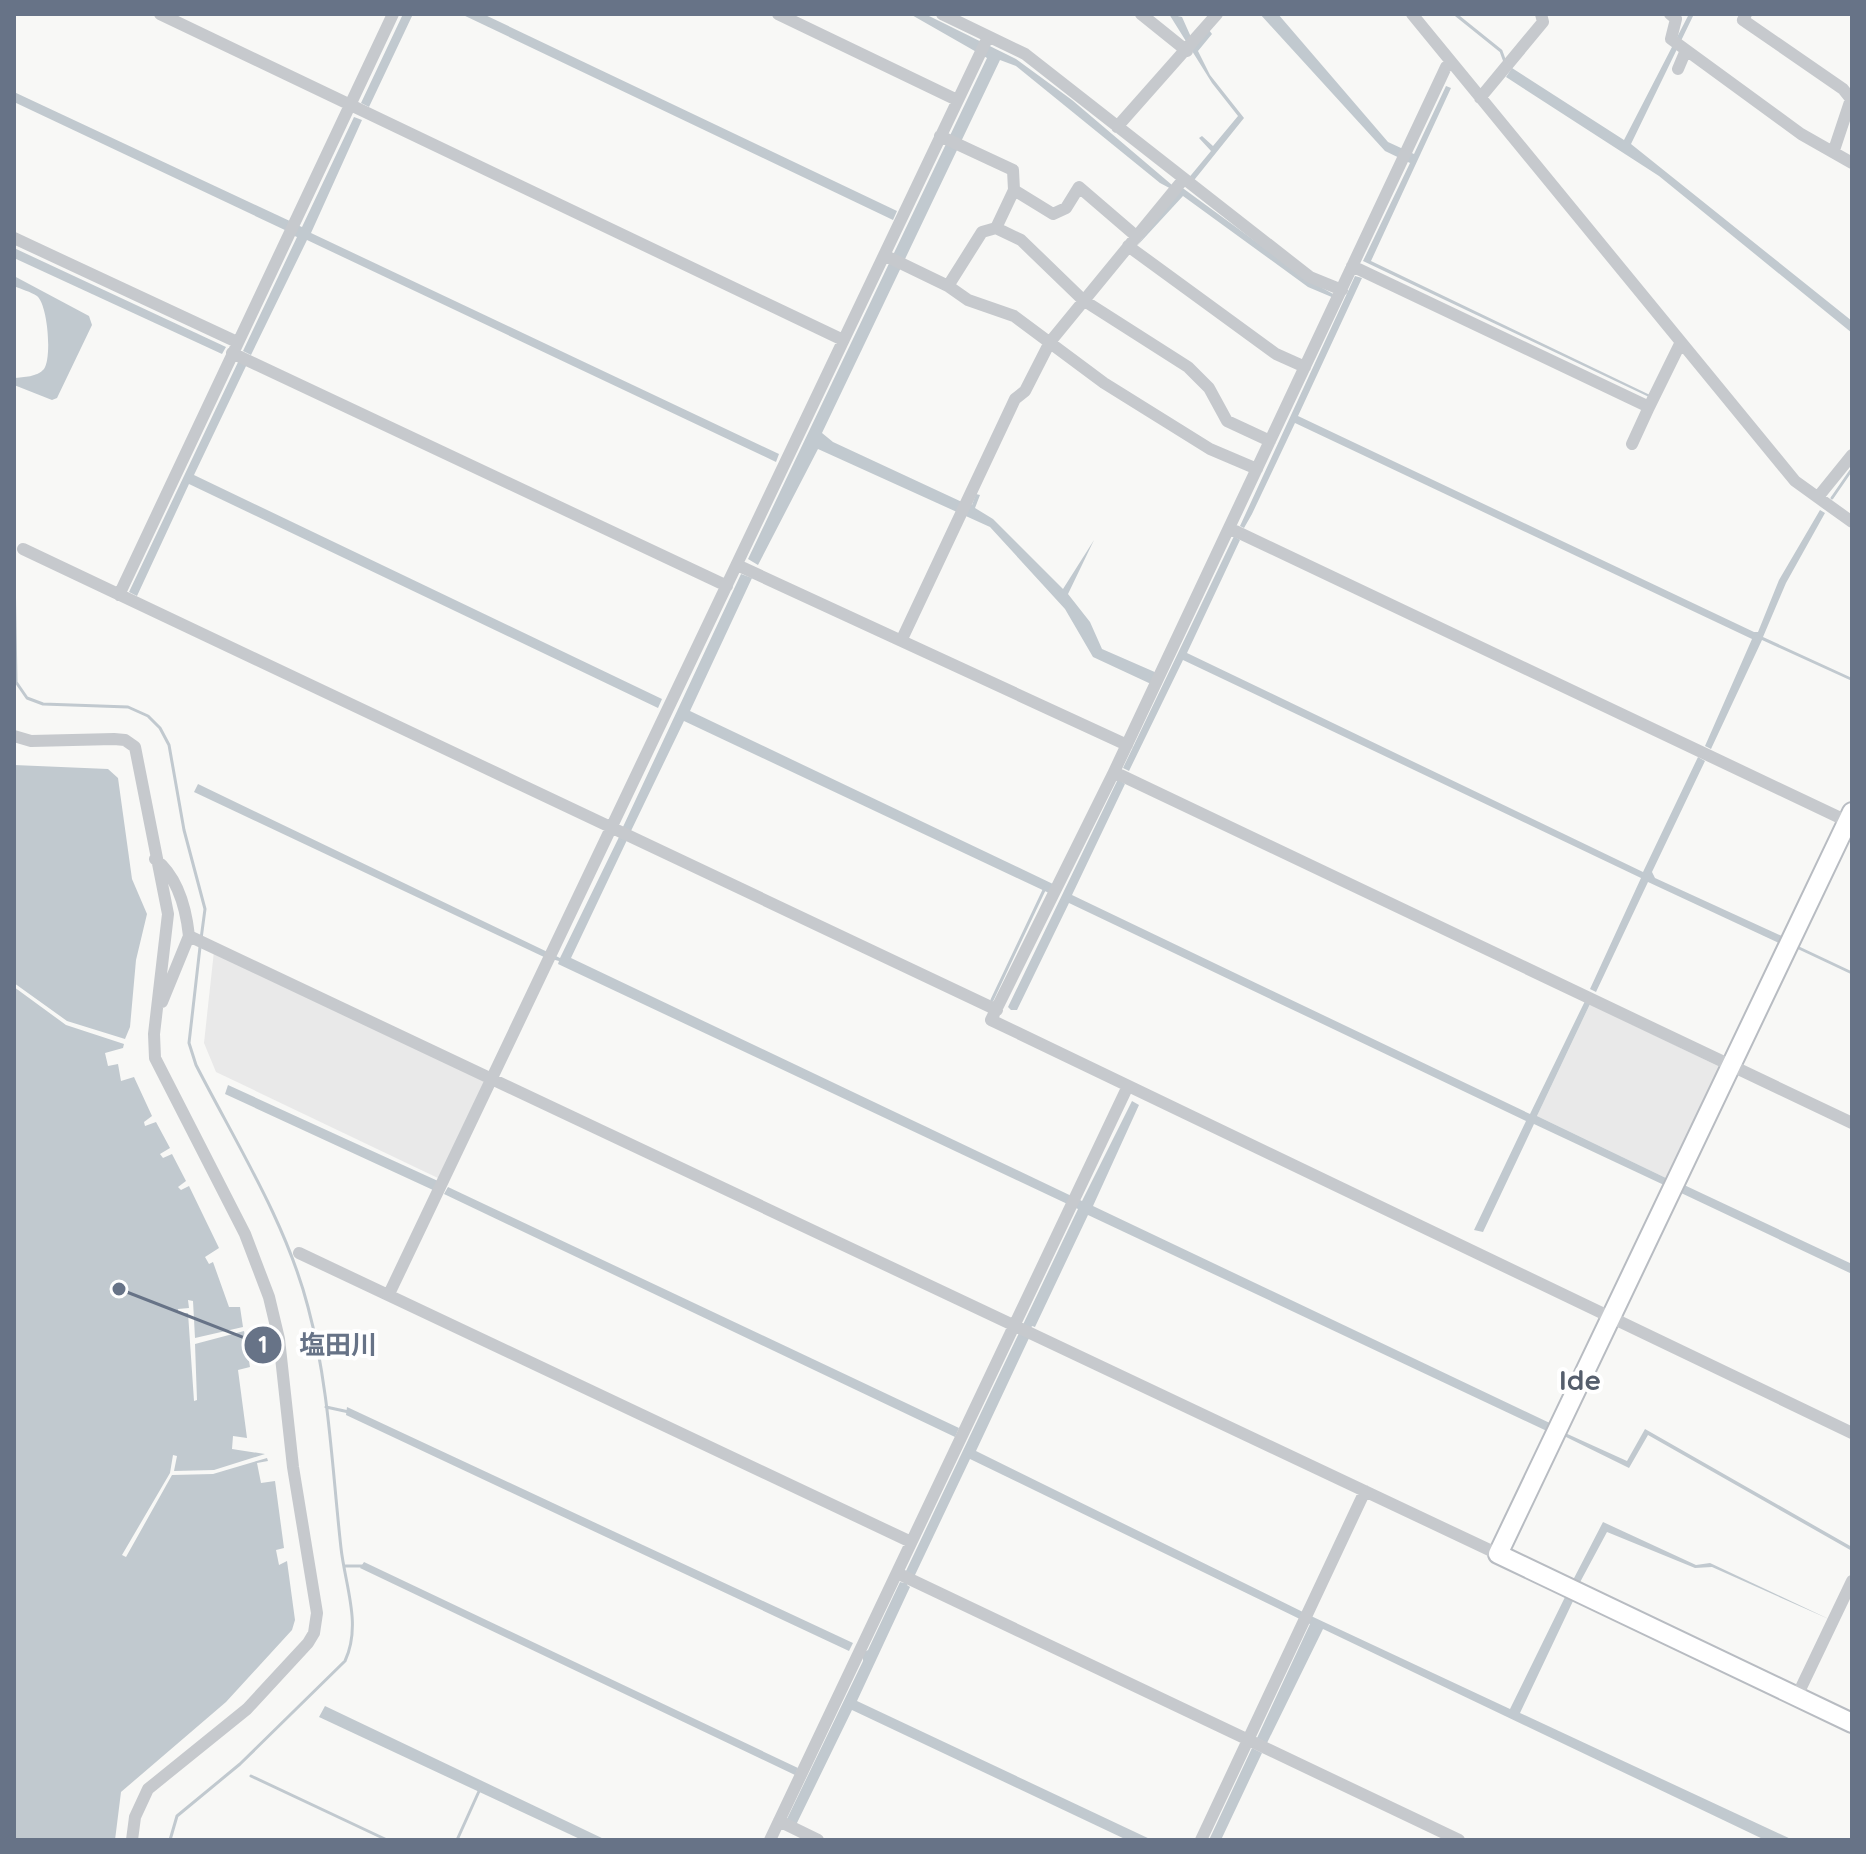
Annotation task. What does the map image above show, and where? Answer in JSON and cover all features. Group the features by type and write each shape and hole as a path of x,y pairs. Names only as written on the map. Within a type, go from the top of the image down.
{"street":[{"path":"160,14 843,340"},
{"path":"119,595 236,355 393,14"},
{"path":"778,14 957,100"},
{"path":"942,14 987,40 1025,54 1117,127 1178,186 1310,277 1342,290"},
{"path":"1141,14 1190,47"},
{"path":"1117,127 1217,14"},
{"path":"1412,14 1795,481 1852,522"},
{"path":"1480,98 1543,22 1541,14"},
{"path":"1670,14 1676,19 1671,39 1801,134 1834,150 1852,163"},
{"path":"1746,14 1743,20 1843,89 1851,99 1834,150"},
{"path":"389,1294 551,956 621,832 669,708 727,586 745,568 785,462 843,340 888,257 902,219 987,40"},
{"path":"1678,69 1684,48"},
{"path":"1452,63 1446,67 1127,745 991,1020 1127,1088 1852,1433"},
{"path":"940,136 1013,170 1014,190 996,228"},
{"path":"902,639 1015,399 1025,391 1050,342 1178,186"},
{"path":"1014,190 1053,214 1066,208 1079,187 1132,241 1276,354 1305,367"},
{"path":"948,286 982,232 996,228 1021,240 1083,300 1188,367 1209,388 1227,421 1270,441"},
{"path":"14,238 236,355 727,586"},
{"path":"888,257 948,286 968,300 1014,316 1104,383 1210,449 1257,469"},
{"path":"1352,266 1649,407"},
{"path":"1632,444 1680,344"},
{"path":"1818,497 1852,455"},
{"path":"1229,528 1851,819 1498,1554"},
{"path":"23,549 997,1010"},
{"path":"745,568 1127,745"},
{"path":"14,736 31,741 114,739 125,740 135,747 168,914 154,1034 155,1058 245,1234 269,1297 279,1339 316,1623 308,1643 247,1709 148,1789 135,1817 132,1840"},
{"path":"1114,772 1852,1123"},
{"path":"155,859 165,867 186,907 192,937 165,1001 159,1004"},
{"path":"192,937 1852,1723"},
{"path":"770,1840 786,1825 802,1774 860,1651 905,1577 911,1542 962,1434 1023,1328 1070,1207 1127,1088"},
{"path":"299,1253 911,1542"},
{"path":"1201,1840 1256,1744 1307,1617 1365,1491"},
{"path":"905,1577 1459,1840"},
{"path":"1797,1696 1852,1581"},
{"path":"786,1825 818,1840"}],"shaded area":[{"path":"403,14 413,14 369,107 361,103"},
{"path":"461,14 483,14 897,211 893,220"},
{"path":"910,14 925,14 1016,59 1072,100 1172,185 1184,189 1308,280 1335,295 1334,298 1308,287 1183,196 1136,247 1177,192 1160,183 1016,66 1000,60 822,433 833,442 962,502 972,505 976,494 980,495 975,508 993,519 1063,589 1094,540 1068,594 1090,622 1102,649 1157,673 1151,684 1093,657 1065,609 990,527 818,449 758,565 748,559 987,58"},
{"path":"1169,14 1182,17 1195,46 1209,30 1212,34 1198,51 1210,75 1244,118 1191,184 1187,180 1211,151 1199,138 1202,136 1213,146 1238,116 1212,83"},
{"path":"1260,14 1278,14 1388,142 1414,154 1446,86 1451,88 1371,261 1649,397 1363,261 1410,163 1385,151"},
{"path":"1689,14 1694,14 1631,144 1852,321 1852,333 1659,176 1506,77 1512,68 1624,140"},
{"path":"14,92 292,222 287,231 14,102"},
{"path":"354,117 362,120 311,233 779,454 776,462 307,240 251,355 243,351 297,237 292,235 297,225 302,227"},
{"path":"14,248 226,347 222,354 14,258"},
{"path":"14,276 89,316 92,325 57,398 52,400 14,385 14,378 34,375 44,369 48,343 41,301 37,296 14,286"},
{"path":"1355,276 1362,278 1298,416 1754,632 1758,632 1779,580 1820,510 1825,513 1786,583 1763,637 1852,678 1852,681 1762,640 1711,749 1705,746 1752,639 1295,423 1252,514 1244,528 1240,526"},
{"path":"239,360 247,364 194,475 662,699 658,708 189,484 137,596 129,592"},
{"path":"1234,536 1240,540 1187,653 1643,872 1698,757 1705,761 1652,872 1655,878 1784,937 1781,944 1648,882 1596,992 1590,989 1641,878 1183,660 1129,771 1123,768"},
{"path":"741,574 752,578 690,711 1053,884 1049,893 684,721 630,833 622,829"},
{"path":"14,765 108,769 118,778 132,879 147,914 136,960 130,1027 125,1039 67,1021 14,983"},
{"path":"1118,779 1125,784 1072,895 1530,1114 1585,1001 1590,1004 1537,1116 1668,1179 1664,1185 1534,1124 1483,1232 1474,1230 1526,1121 1069,903 1017,1010 1011,1010 1008,1007"},
{"path":"198,784 560,958 619,837 627,840 571,958 1082,1201 1132,1101 1139,1105 1093,1206 1554,1425 1549,1432 1088,1215 1035,1327 1032,1326 1028,1334 1030,1336 976,1451 1311,1616 1510,1709 1566,1595 1574,1599 1520,1713 1793,1840 1765,1840 1323,1629 1267,1743 1257,1738 1310,1624 970,1459 915,1575 907,1585 910,1587 857,1701 1152,1840 1127,1840 852,1710 796,1825 786,1821 863,1661 863,1653 868,1650 900,1582 904,1583 909,1573 906,1571 1078,1209 558,964 559,961 544,957 194,792"},
{"path":"214,951 487,1081 440,1179 216,1072 204,1043"},
{"path":"14,987 66,1025 124,1044 123,1048 105,1053 108,1066 118,1064 121,1081 134,1077 152,1116 144,1122 145,1126 156,1122 170,1148 160,1154 163,1158 172,1154 186,1181 178,1187 181,1190 189,1186 219,1248 205,1257 209,1264 213,1262 229,1307 240,1307 243,1327 195,1338 193,1301 188,1300 189,1308 178,1309 178,1313 188,1313 194,1401 197,1400 195,1344 244,1331 250,1367 238,1370 247,1438 233,1436 232,1449 265,1454 214,1470 174,1471 177,1456 173,1455 170,1473 122,1555 126,1557 172,1475 213,1474 267,1458 268,1461 257,1463 261,1483 275,1481 284,1548 276,1550 279,1565 287,1561 295,1620 292,1630 226,1702 121,1792 115,1840 14,1840"},
{"path":"1590,1004 1722,1068 1668,1179 1537,1116"},
{"path":"228,1085 438,1181 433,1190 225,1094"},
{"path":"1682,1184 1852,1264 1852,1274 1679,1192"},
{"path":"448,1187 959,1428 955,1437 444,1194"},
{"path":"347,1407 853,1643 849,1651 346,1415"},
{"path":"1645,1429 1852,1547 1852,1551 1648,1435 1629,1468 1562,1435 1563,1432 1627,1461"},
{"path":"1603,1522 1696,1565 1710,1563 1831,1620 1712,1567 1695,1568 1607,1532 1578,1586 1572,1582"},
{"path":"364,1562 798,1768 795,1775 360,1568"},
{"path":"325,1706 606,1840 582,1840 319,1717"},
{"path":"1252,1748 1262,1753 1221,1840 1209,1840"}],"waterway":[{"path":"1455,14 1501,51 1505,62"},
{"path":"1832,498 1852,469"},
{"path":"14,568 16,682 27,698 43,704 128,707 148,716 160,728 169,745 184,830 205,909 201,939"},
{"path":"992,1000 1045,888"},
{"path":"170,1840 177,1816 240,1764 345,1661 352,1633 325,1396 308,1307 287,1244 196,1065 189,1043 200,947"},
{"path":"1799,948 1852,973"},
{"path":"326,1407 349,1412"},
{"path":"345,1566 365,1566"},
{"path":"251,1776 387,1840"},
{"path":"457,1840 480,1789"}],"place":[{"name":"塩田川","path":"119,1289"}],"district":[{"name":"Ide","path":"1580,1380"}]}
